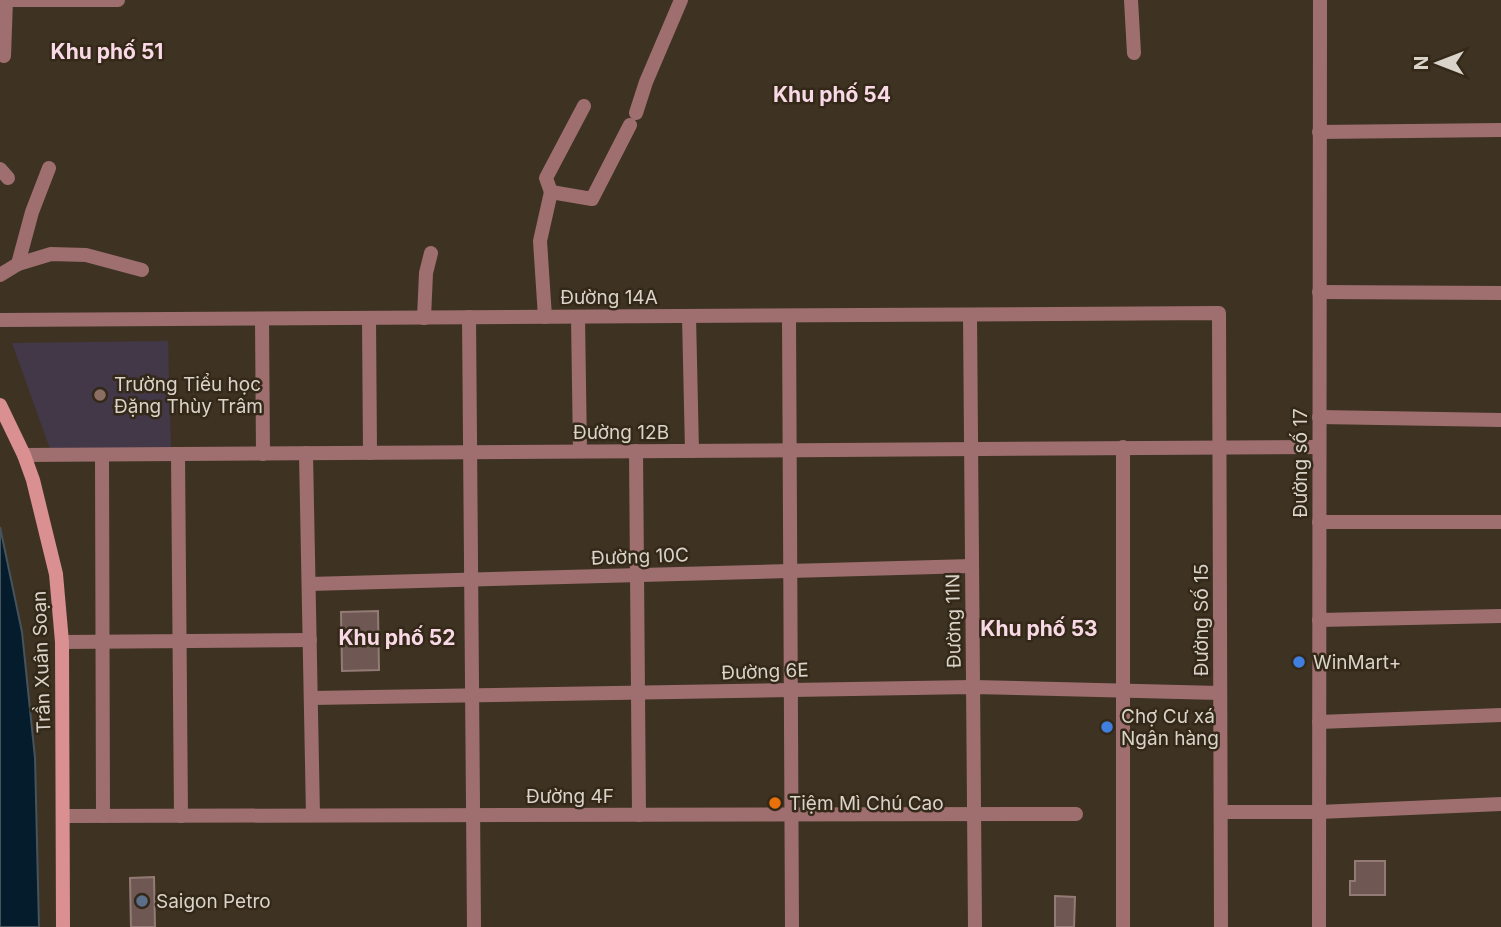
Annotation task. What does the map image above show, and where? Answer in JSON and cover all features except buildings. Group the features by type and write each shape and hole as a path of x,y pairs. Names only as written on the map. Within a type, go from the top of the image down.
{"main road":[{"name":"Trần Xuân Soạn","path":"0,405 24,456 50,542 56,574 62,642 64,927"}],"street":[{"path":"4,56 6,0 118,0"},
{"path":"551,192 592,199 633,119 681,0"},
{"path":"1131,0 1134,52"},
{"name":"Đường số 17","path":"1319,927 1320,0"},
{"path":"545,317 540,241 551,192 545,178 584,106"},
{"path":"1320,132 1501,130"},
{"path":"18,264 32,212 49,168"},
{"path":"424,318 426,273 431,253"},
{"path":"0,275 18,264 51,254 86,255 142,270"},
{"path":"1320,292 1501,293"},
{"name":"Đường 14A","path":"0,320 1219,313"},
{"name":"Đường Số 15","path":"1219,313 1221,927"},
{"name":"Đường 11N","path":"970,315 975,927"},
{"path":"689,316 692,451"},
{"path":"789,316 792,927"},
{"path":"469,317 474,927"},
{"path":"578,317 580,452"},
{"path":"262,318 263,454"},
{"path":"369,318 370,453"},
{"path":"1319,417 1501,420"},
{"path":"1123,447 1123,927"},
{"name":"Đường 12B","path":"24,456 1319,447"},
{"path":"636,451 639,815"},
{"path":"306,453 313,815"},
{"path":"178,454 181,816"},
{"path":"103,455 103,816"},
{"path":"1319,522 1501,522"},
{"name":"Đường 10C","path":"309,584 972,566"},
{"path":"1319,620 1501,616"},
{"path":"62,642 310,640"},
{"name":"Đường 6E","path":"311,698 973,687 1220,693"},
{"path":"1319,722 1501,715"},
{"path":"1221,812 1501,804"},
{"name":"Đường 4F","path":"65,816 1076,814"}],"shaded area":[{"name":"Trường Tiểu học Đặng Thùy Trâm","path":"168,341 171,448 50,449 12,343"}],"water":[{"path":"0,527 22,632 35,758 39,927 0,927"}],"place":[{"name":"Trường Tiểu học Đặng Thùy Trâm","path":"100,395"},
{"name":"WinMart+","path":"1299,662"},
{"name":"Chợ Cư xá Ngân hàng","path":"1107,727"},
{"name":"Tiệm Mì Chú Cao","path":"775,803"},
{"name":"Saigon Petro","path":"142,901"}],"district":[{"name":"Khu phố 51","path":"107,52"},
{"name":"Khu phố 54","path":"832,95"},
{"name":"Khu phố 53","path":"1039,629"},
{"name":"Khu phố 52","path":"397,638"}]}
